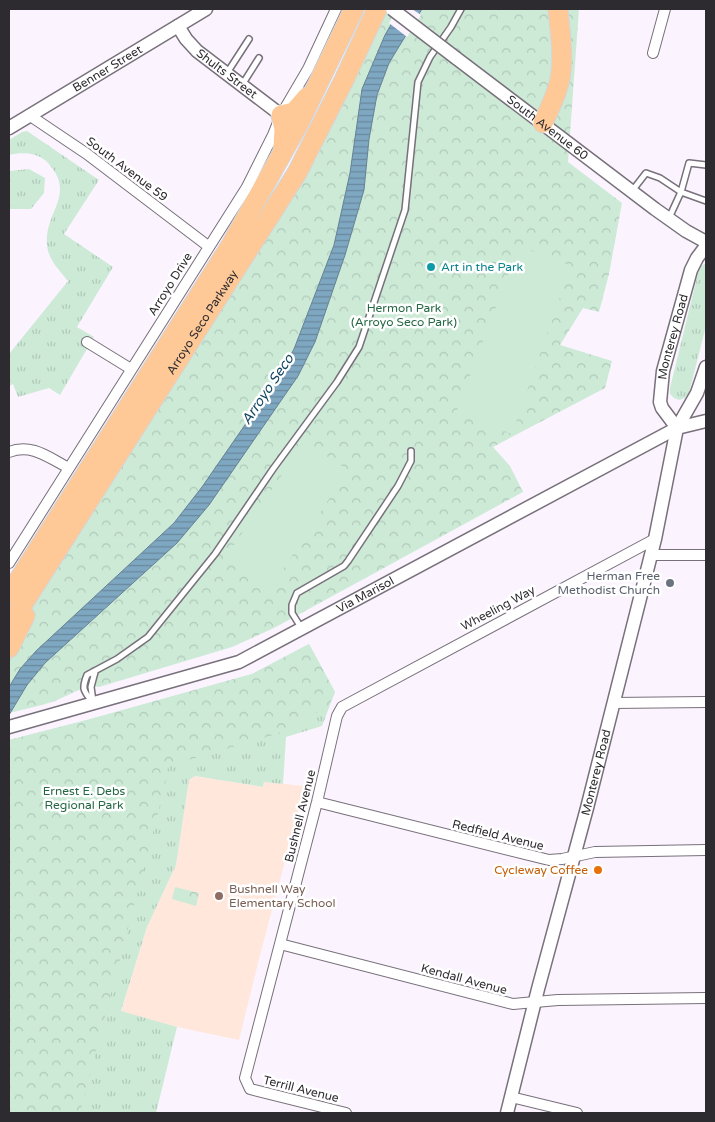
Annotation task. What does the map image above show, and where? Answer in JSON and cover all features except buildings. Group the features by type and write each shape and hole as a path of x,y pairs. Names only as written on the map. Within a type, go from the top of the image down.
{"highway":[{"name":"Arroyo Seco Parkway","path":"9,595 231,245 317,86 354,9"},
{"name":"Arroyo Seco Parkway","path":"9,626 297,174 377,9"},
{"path":"543,123 555,98 560,80 562,60 558,9"},
{"path":"282,153 284,129 281,115 294,112 317,86"},
{"path":"9,648 29,608 36,584"}],"street":[{"name":"Benner Street","path":"9,128 206,9"},
{"name":"Arroyo Drive","path":"9,563 247,187 281,115 308,69 336,9"},
{"name":"South Avenue 60","path":"392,9 668,219 706,244"},
{"path":"653,53 665,9"},
{"name":"Shults Street","path":"178,26 197,51 281,115"},
{"name":"South Avenue 59","path":"29,115 87,154 208,246"},
{"name":"Monterey Road","path":"677,428 662,408 660,402 663,371 691,270 706,244"},
{"path":"87,342 131,369"},
{"name":"Monterey Road","path":"507,1113 651,556 677,428 697,393 706,367"},
{"name":"Via Marisol","path":"9,727 239,662 677,428 706,421"},
{"path":"9,452 24,448 35,449 69,468"},
{"name":"Wheeling Way","path":"353,700 655,539"},
{"path":"651,556 706,555"},
{"name":"Bushnell Avenue","path":"250,1089 245,1078 317,802 337,716 342,706 353,700"},
{"path":"614,703 706,702"},
{"name":"Redfield Avenue","path":"317,802 549,860 562,860 595,852 706,850"},
{"name":"Kendall Avenue","path":"280,944 513,1004 558,1000 706,998"},
{"name":"Terrill Avenue","path":"250,1089 346,1113"},
{"path":"511,1097 577,1113"}],"lane":[{"path":"93,703 83,686 87,675 117,659 148,637 215,554 273,469 337,382 359,347 405,210 418,82 430,57 461,9"},
{"path":"226,74 249,39"},
{"path":"242,85 259,58"},
{"path":"668,219 680,192 689,163 706,165"},
{"path":"632,191 646,173 660,178 680,192 706,201"},
{"path":"302,630 292,613 292,605 296,593 344,566 398,486 411,461 411,451"}],"shaded area":[{"name":"Bushnell Way Elementary School","path":"195,776 263,787 264,782 305,786 239,1040 177,1027 121,1012 147,927 176,865 189,780"}],"green space":[{"name":"Hermon Park (Arroyo Seco Park)","path":"388,9 579,9 568,162 622,203 609,274 599,312 583,308 560,345 612,361 605,388 493,447 510,466 523,492 274,628 232,647 99,687 88,687 55,701 9,713 9,660 44,581 316,159 337,111"},
{"path":"27,131 99,180 64,234 113,267 77,327 94,337 60,395 49,388 18,397 13,384 9,386 9,354 68,281 52,260 47,245 47,233 60,194 60,185 56,174 48,163 40,157 24,153 9,155 9,140"},
{"path":"29,169 45,178 44,193 31,209 9,209 9,171"},
{"path":"519,246 571,266 512,434 456,413"},
{"path":"706,263 706,326 689,393 685,398 679,400 670,394 670,388 699,269"},
{"path":"305,442 348,470 271,588 226,556"},
{"name":"Ernest E. Debs Regional Park","path":"309,644 335,692 322,726 286,737 283,784 264,782 263,787 195,776 189,780 176,865 147,927 121,1011 177,1027 156,1113 9,1113 9,740 252,674"},
{"name":"Ernest E. Debs Regional Park","path":"309,644 335,692 329,706 277,734 168,766 165,786 80,1113 9,1113 9,740 252,674"},
{"path":"175,887 199,893 196,906 172,899"}],"water":[{"name":"Arroyo Seco","path":"400,9 422,9 389,63 377,95 369,139 364,190 345,255 315,342 298,376 209,505 177,543 45,663 27,685 9,715 9,687 20,669 36,651 174,523 202,487 283,370 294,349 334,245 350,173 362,89 385,35"}],"pier":[{"path":"397,9 412,9 421,15 407,37 389,23"}],"place":[{"name":"Art in the Park","path":"431,267"},
{"name":"Herman Free Methodist Church","path":"670,583"},
{"name":"Cycleway Coffee","path":"598,870"},
{"name":"Bushnell Way Elementary School","path":"219,896"}]}
